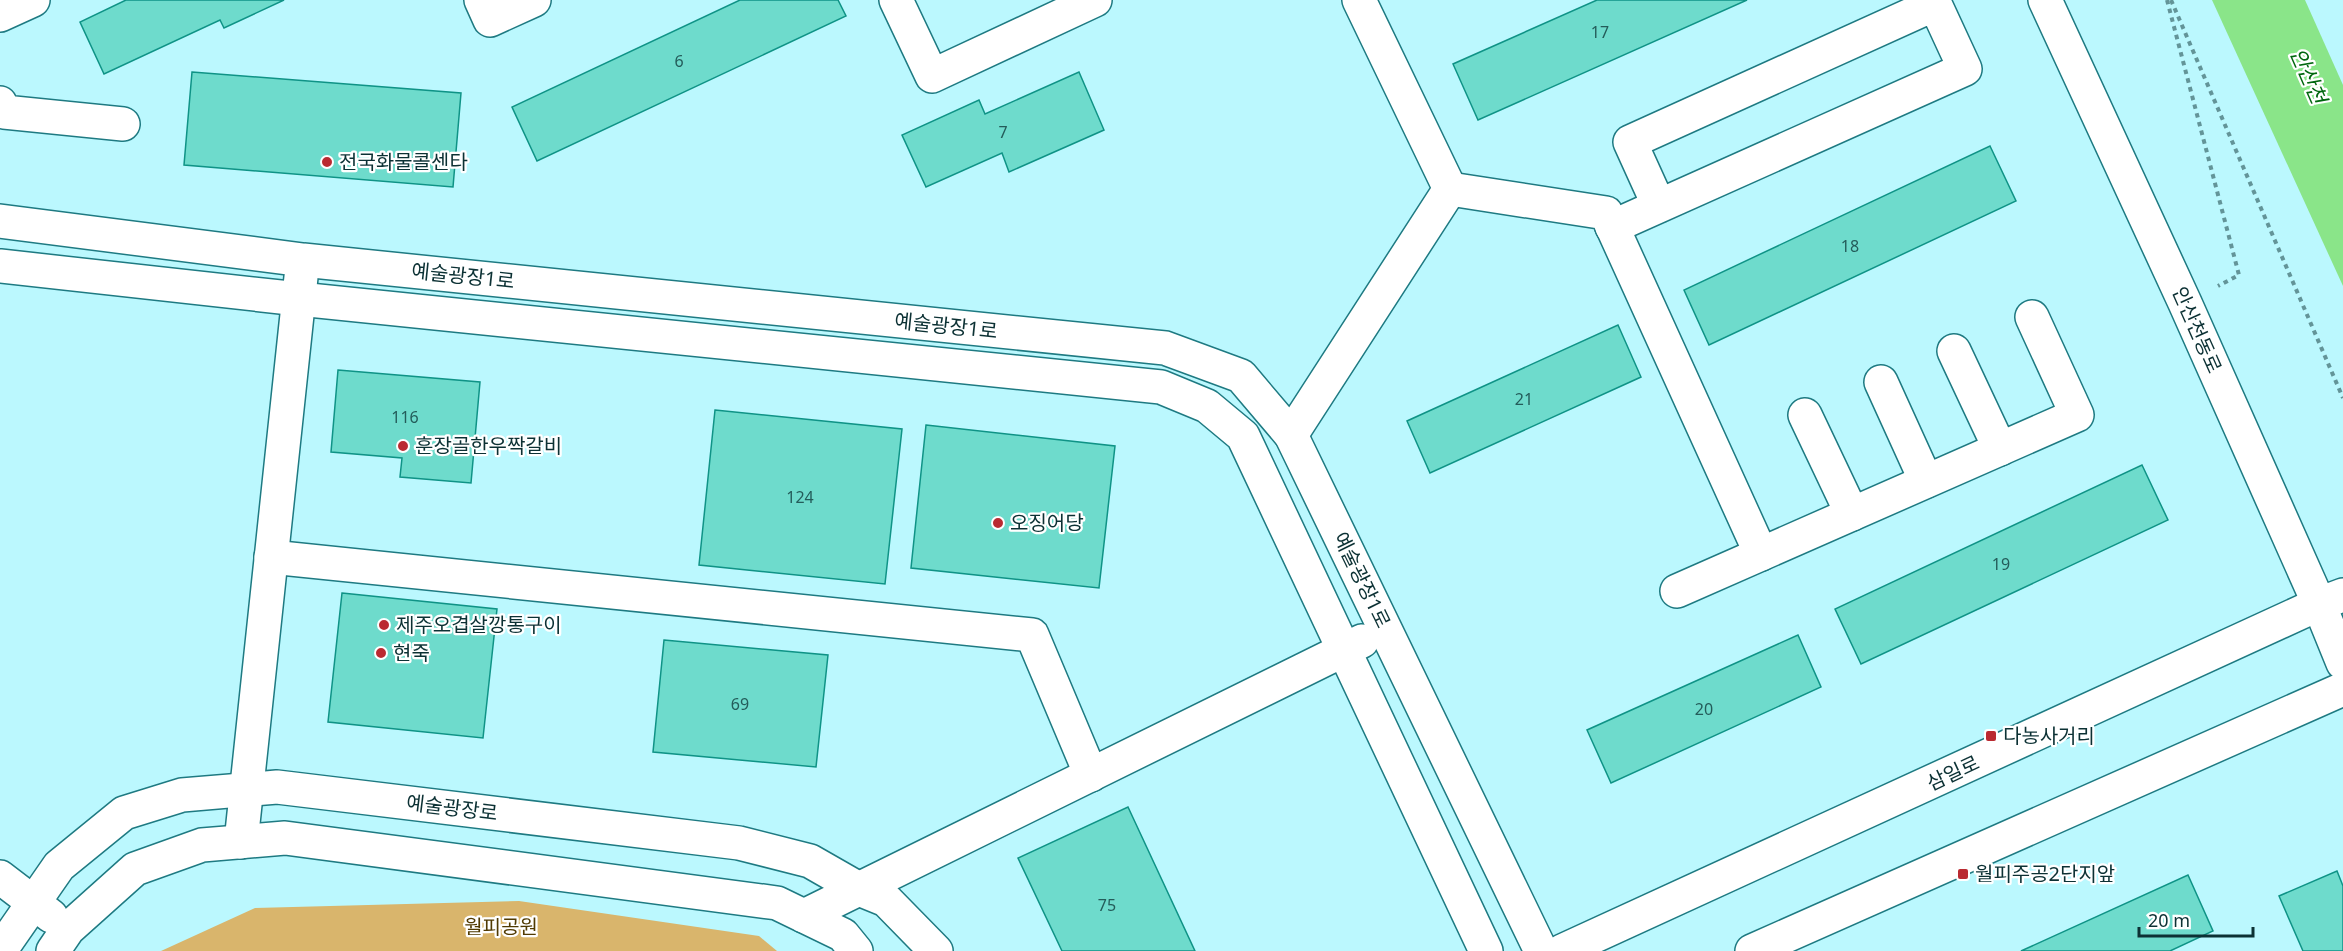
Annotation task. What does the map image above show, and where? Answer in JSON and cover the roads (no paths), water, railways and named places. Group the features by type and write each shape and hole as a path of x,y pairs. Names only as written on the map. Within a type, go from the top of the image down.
{"street":[{"path":"0,15 33,0"},
{"path":"481,0 490,20 534,0"},
{"path":"896,0 932,76 1095,0"},
{"path":"1359,0 1450,189"},
{"name":"안산천동로","path":"2045,0 2185,303 2331,600 2343,663"},
{"path":"1612,227 1659,206 1965,69 1935,4 1630,142 1659,206"},
{"path":"0,103 4,112 123,124"},
{"path":"1450,189 1606,213 1761,554"},
{"path":"1291,435 1450,189"},
{"name":"예술광장1로","path":"0,221 303,260 1165,348 1241,376 1291,435 1541,951"},
{"path":"241,842 303,260"},
{"name":"예술광장1로","path":"0,266 299,299 1161,387 1207,406 1242,436 1486,951"},
{"path":"1677,591 2077,415 2032,317"},
{"path":"1954,351 2000,449"},
{"path":"1881,382 1926,481"},
{"path":"1805,415 1852,514"},
{"path":"271,557 1032,635 1091,775"},
{"name":"삼일로","path":"1562,951 2331,600"},
{"path":"804,916 1386,630"},
{"path":"1752,951 2343,689"},
{"name":"예술광장로","path":"0,951 59,866 124,813 182,795 277,787 739,843 810,861 859,889 886,900 936,951"},
{"path":"0,876 33,902 61,940 135,869 202,845 285,838 777,903 843,935 856,951"}],"water":[{"name":"안산천","path":"2212,0 2305,0 2343,85 2343,286"}],"place":[{"name":"전국화물콜센타","path":"327,162"},
{"name":"훈장골한우짝갈비","path":"403,446"},
{"name":"오징어당","path":"998,523"},
{"name":"제주오겹살깡통구이","path":"384,625"},
{"name":"현죽","path":"381,653"},
{"name":"다농사거리","path":"1991,736"},
{"name":"월피주공2단지앞","path":"1963,874"}],"park label":[{"name":"월피공원","path":"501,927"}]}
